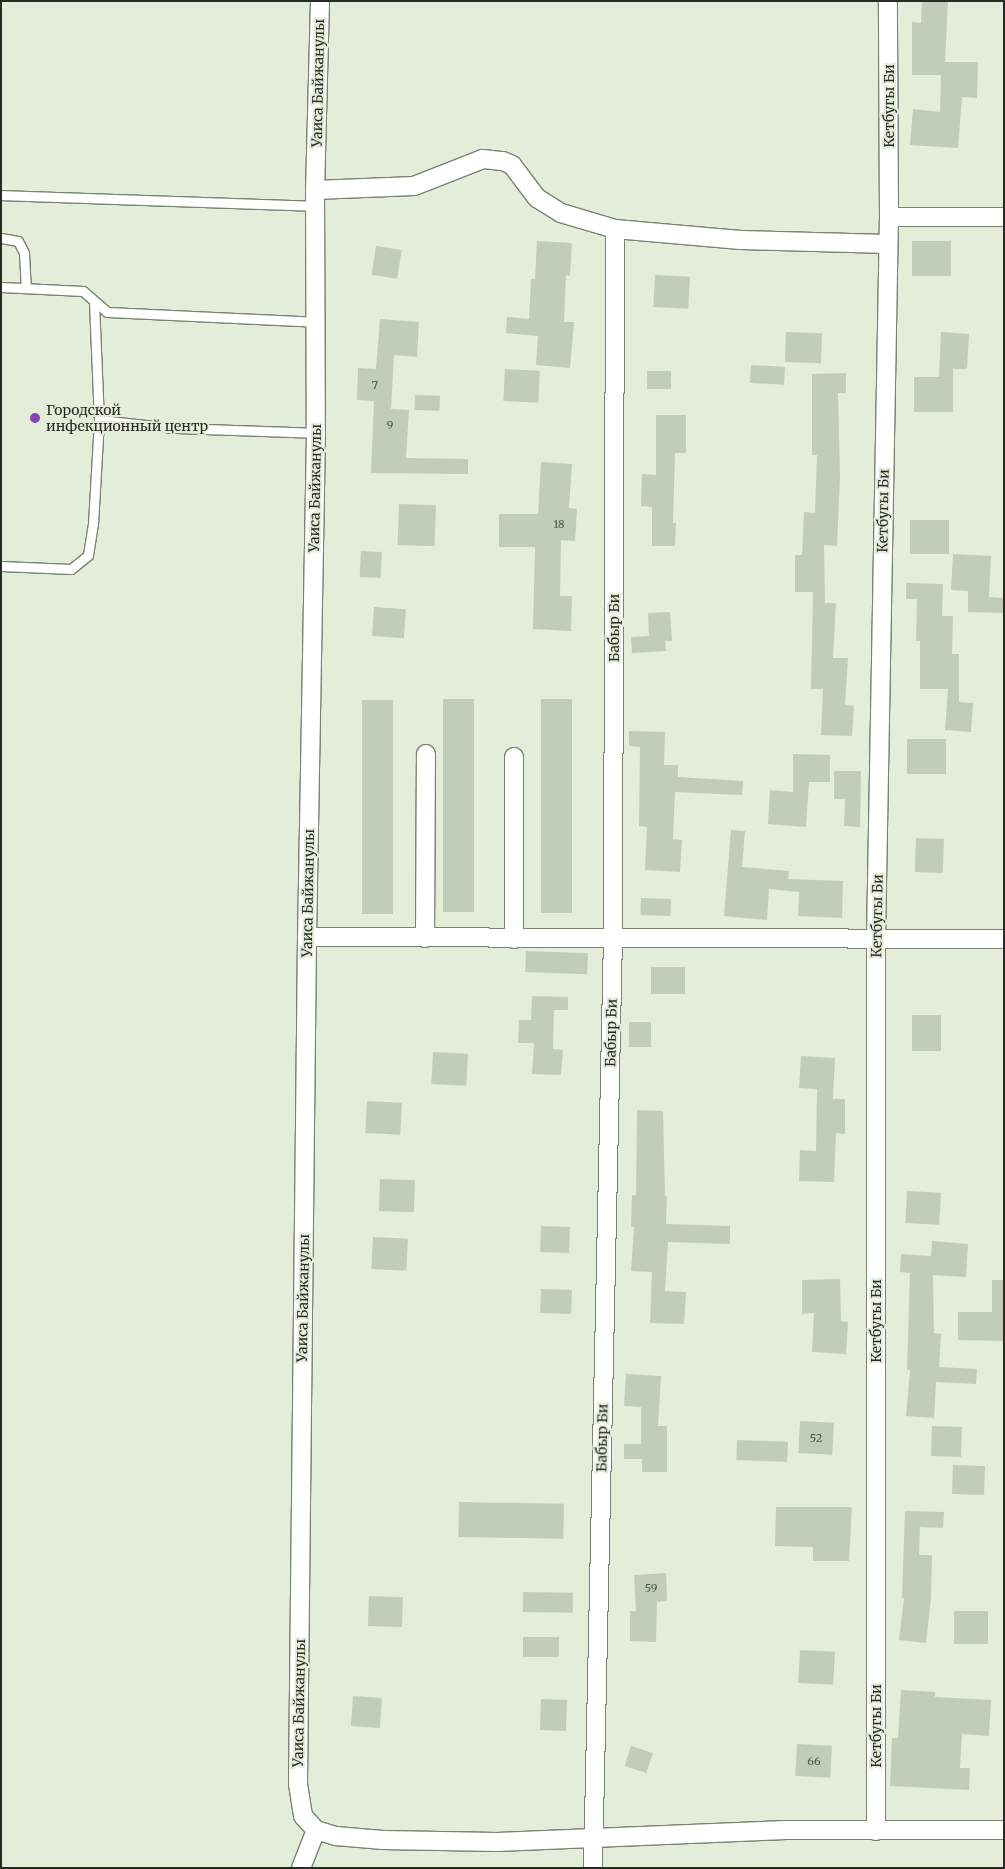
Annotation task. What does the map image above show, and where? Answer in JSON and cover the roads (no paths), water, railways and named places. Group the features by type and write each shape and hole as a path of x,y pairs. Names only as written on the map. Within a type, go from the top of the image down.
{"street":[{"name":"Уаиса Байжанулы","path":"316,1830 303,1816 298,1784 307,937 316,433 315,198 320,1"},
{"name":"Кетбугы Би","path":"876,1831 876,939 889,217 888,1"},
{"path":"315,198 414,186 484,159 503,160 512,165 537,198 561,213 615,229 741,240 888,244"},
{"path":"889,217 1004,217"},
{"name":"Бабыр Би","path":"593,1868 613,939 615,229"},
{"path":"425,938 426,754"},
{"path":"514,757 514,938"},
{"path":"307,937 1004,939"},
{"path":"302,1868 316,1830 336,1836 383,1840 497,1842 786,1830 1004,1830"}],"lane":[{"path":"1,195 315,198"},
{"path":"1,238 18,240 24,253 26,287"},
{"path":"1,287 83,291 107,312 316,322"},
{"path":"1,566 71,569 88,555 93,524 99,420 94,302"},
{"path":"99,420 174,428 316,433"}],"place":[{"name":"Городской инфекционный центр","path":"35,418"}]}
